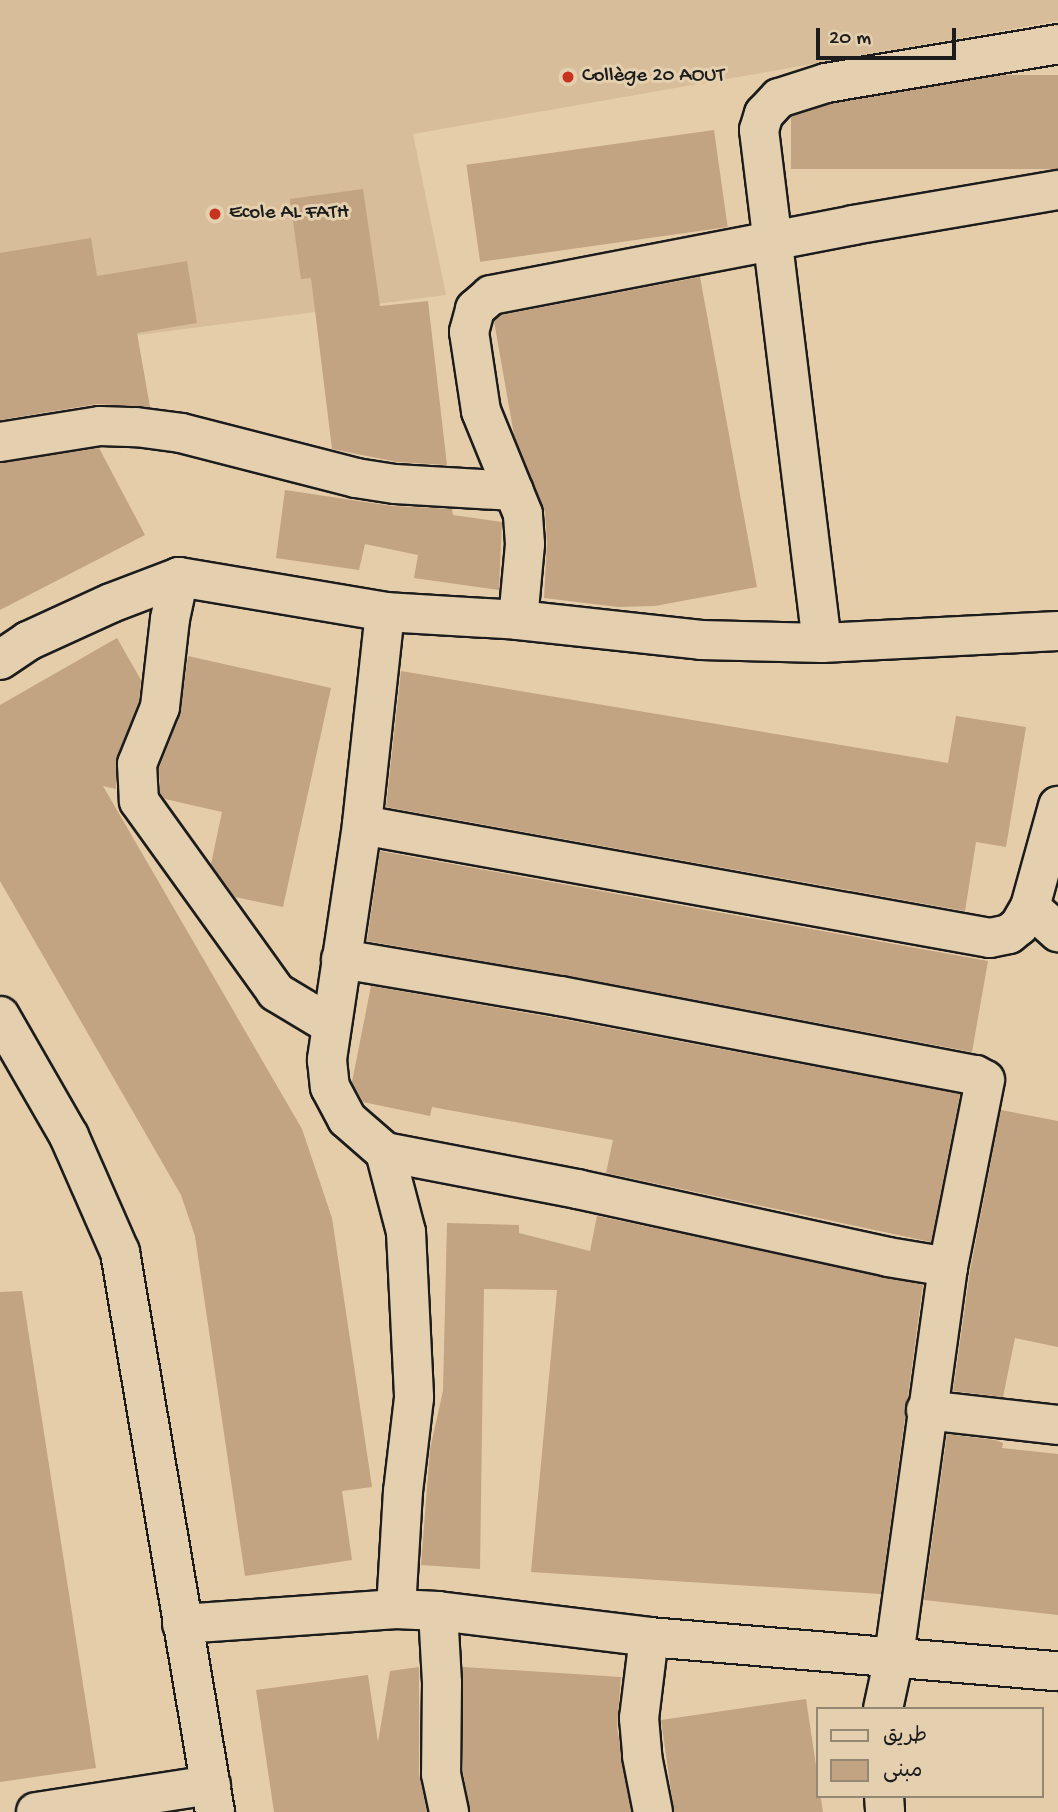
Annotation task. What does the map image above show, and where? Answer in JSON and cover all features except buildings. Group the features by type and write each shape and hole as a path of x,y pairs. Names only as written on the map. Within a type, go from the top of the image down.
{"street":[{"path":"822,643 759,130 764,114 779,98 826,83 1058,44"},
{"path":"518,620 525,544 523,514 481,411 469,332 475,309 491,295 517,288 557,285 774,239 1058,190"},
{"path":"0,442 100,426 136,427 181,433 356,478 395,484 514,491"},
{"path":"0,660 28,641 111,603 179,577 385,612 518,620 701,640 822,643 1058,631"},
{"path":"179,577 170,619 160,707 137,764 139,801 276,992 331,1025"},
{"path":"385,612 362,825 327,1060 330,1087 347,1119 385,1152 578,1189 888,1257 948,1267"},
{"path":"362,825 990,938 1009,933 1019,926 1030,907 1058,806"},
{"path":"1030,907 1058,932"},
{"path":"341,959 574,999 982,1077 986,1085 948,1267 926,1410 894,1658 883,1707"},
{"path":"0,1016 69,1136 120,1252 213,1798 36,1812"},
{"path":"385,1152 406,1232 414,1398 403,1491 396,1609"},
{"path":"926,1410 1058,1425"},
{"path":"182,1624 396,1609 438,1611 649,1637 1058,1671"},
{"path":"438,1611 442,1683 442,1774 449,1812"},
{"path":"649,1637 639,1718 642,1756 653,1812"}],"shaded area":[{"name":"Ecole AL FATH","path":"0,0 1058,0 1058,21 413,134 446,295 0,353"}],"place":[{"name":"Collège 20 AOUT","path":"568,77"},
{"name":"Ecole AL FATH","path":"215,214"}]}
